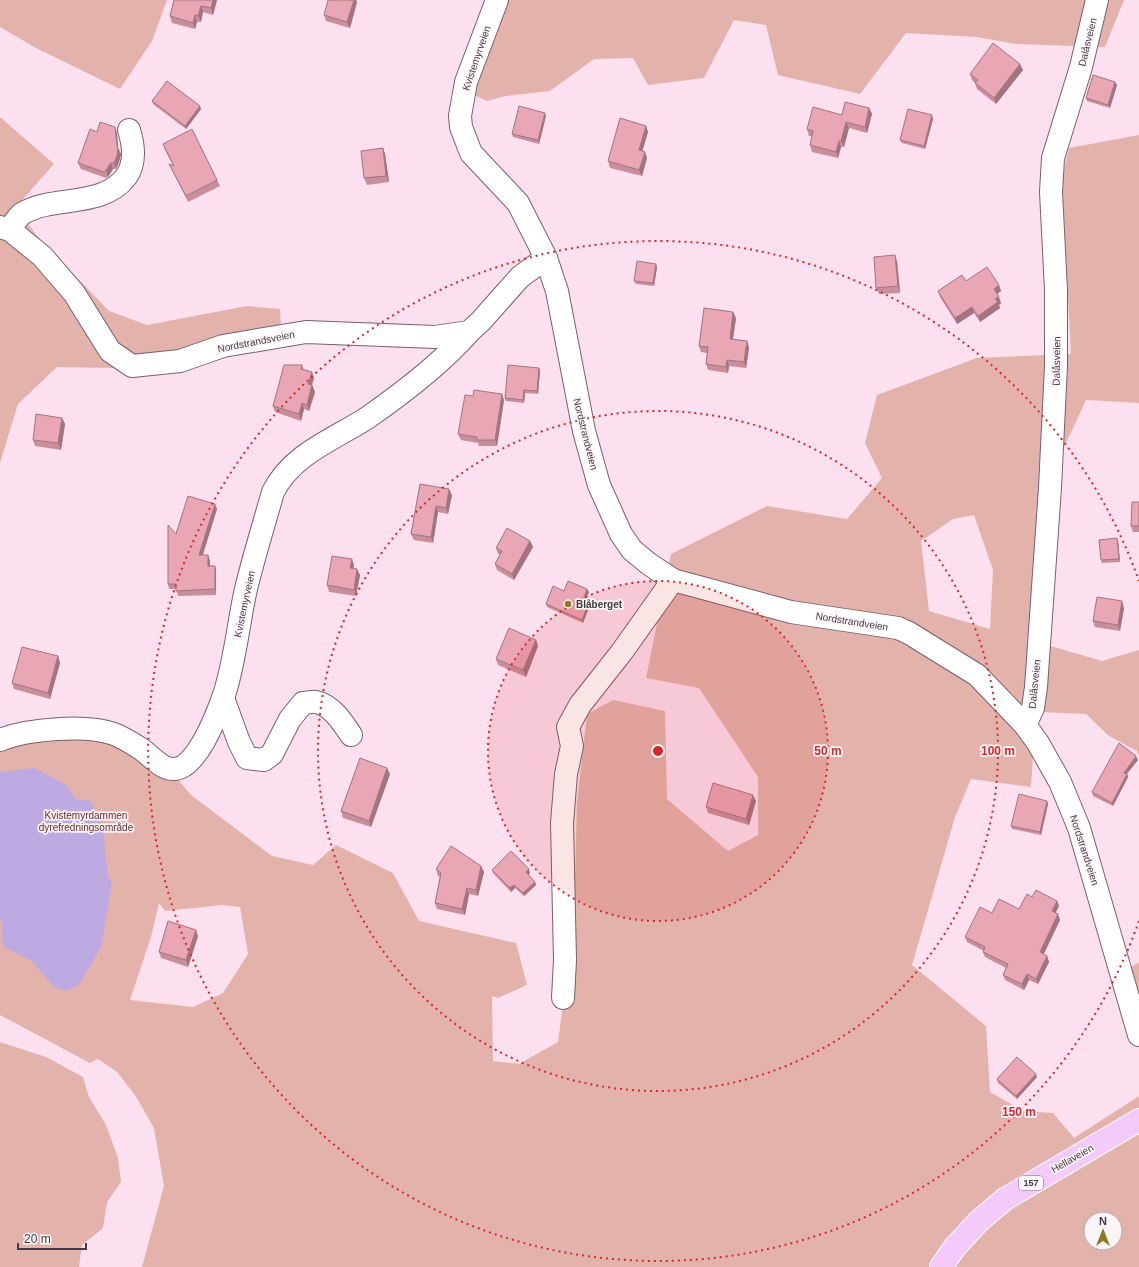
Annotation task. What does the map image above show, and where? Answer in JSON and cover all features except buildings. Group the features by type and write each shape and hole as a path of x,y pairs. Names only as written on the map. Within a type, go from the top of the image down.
{"main road":[{"name":"Hellaveien","path":"941,1267 954,1247 979,1221 1005,1199 1139,1120"}],"street":[{"name":"Kvistemyrveien","path":"497,0 466,82 460,116 461,127 471,153 518,203 546,258"},
{"name":"Dalåsveien","path":"1025,725 1033,708 1036,687 1055,412 1056,290 1051,192 1053,158 1081,67 1097,0"},
{"path":"5,228 16,219 40,206 102,195 112,191 130,172 134,157 133,144 129,130"},
{"name":"Nordstrandsveien","path":"5,228 42,256 74,293 110,351 132,366 180,361 223,346 306,332 435,336 469,332"},
{"path":"469,332 481,321 520,277 546,258"},
{"name":"Nordstrandveien","path":"546,258 557,291 584,431 599,485 621,534 632,550 649,564 673,580 791,612 872,623 909,633 976,675 1025,725 1038,743 1060,782 1079,828 1139,1035"},
{"name":"Kvistemyrveien","path":"0,740 24,733 59,728 102,732 113,734 139,747 166,768 180,769 186,766 201,746 223,698 246,588 273,492 279,480 301,458 367,417 409,387 451,352 469,332"},
{"path":"563,998 565,960 562,823 566,774 572,746 568,727 580,705 621,654 673,580"},
{"path":"223,698 239,742 247,758 264,760 272,754 290,719 303,703 316,702 328,708 338,717 351,735"}],"green space":[{"path":"0,0 167,0 152,41 120,89 36,48 0,27"},
{"path":"490,0 1124,0 1105,47 1016,44 977,37 906,33 860,94 778,75 766,25 734,20 704,78 648,85 633,58 594,59 550,91 506,96 487,101 462,89"},
{"path":"0,117 54,164 16,207 37,236 109,311 147,325 247,306 280,309 281,328 184,364 113,368 57,367 18,404 0,463"},
{"name":"Kvistemyrdammen dyrefredningsområde","path":"1139,135 1139,403 1086,400 1061,454 1030,640 1102,661 1139,650 1139,756 1137,751 1109,736 1086,714 1041,712 1033,755 1031,787 971,779 955,817 912,965 986,1026 990,1092 1023,1111 1053,1113 1074,1138 1139,1096 1139,1267 142,1267 164,1186 154,1128 135,1095 117,1072 98,1059 90,1063 0,1015 0,747 23,737 108,736 175,776 191,795 272,856 313,865 336,845 393,873 419,921 516,943 527,985 498,998 492,996 493,1061 519,1064 558,1042 574,922 577,802 587,714 613,700 665,711 667,799 728,851 758,835 758,777 699,688 646,678 671,554 767,506 847,519 882,478 865,443 877,395 977,358 1071,354 1062,177 1069,148","holes":["974,515 993,570 990,629 929,611 921,541 953,519","159,903 165,911 222,905 240,907 248,954 223,993 193,1007 130,1000 151,937"]},
{"path":"1139,962 1139,999 1128,969"},
{"path":"0,1042 46,1057 83,1077 89,1097 106,1125 118,1158 121,1182 107,1202 103,1228 82,1245 79,1267 0,1267"}],"shaded area":[{"path":"34,768 65,784 76,799 91,801 103,829 108,876 112,882 101,947 79,985 66,991 54,987 32,961 4,947 2,940 2,924 0,917 0,772"}],"place":[{"name":"Blåberget","path":"568,604"}]}
